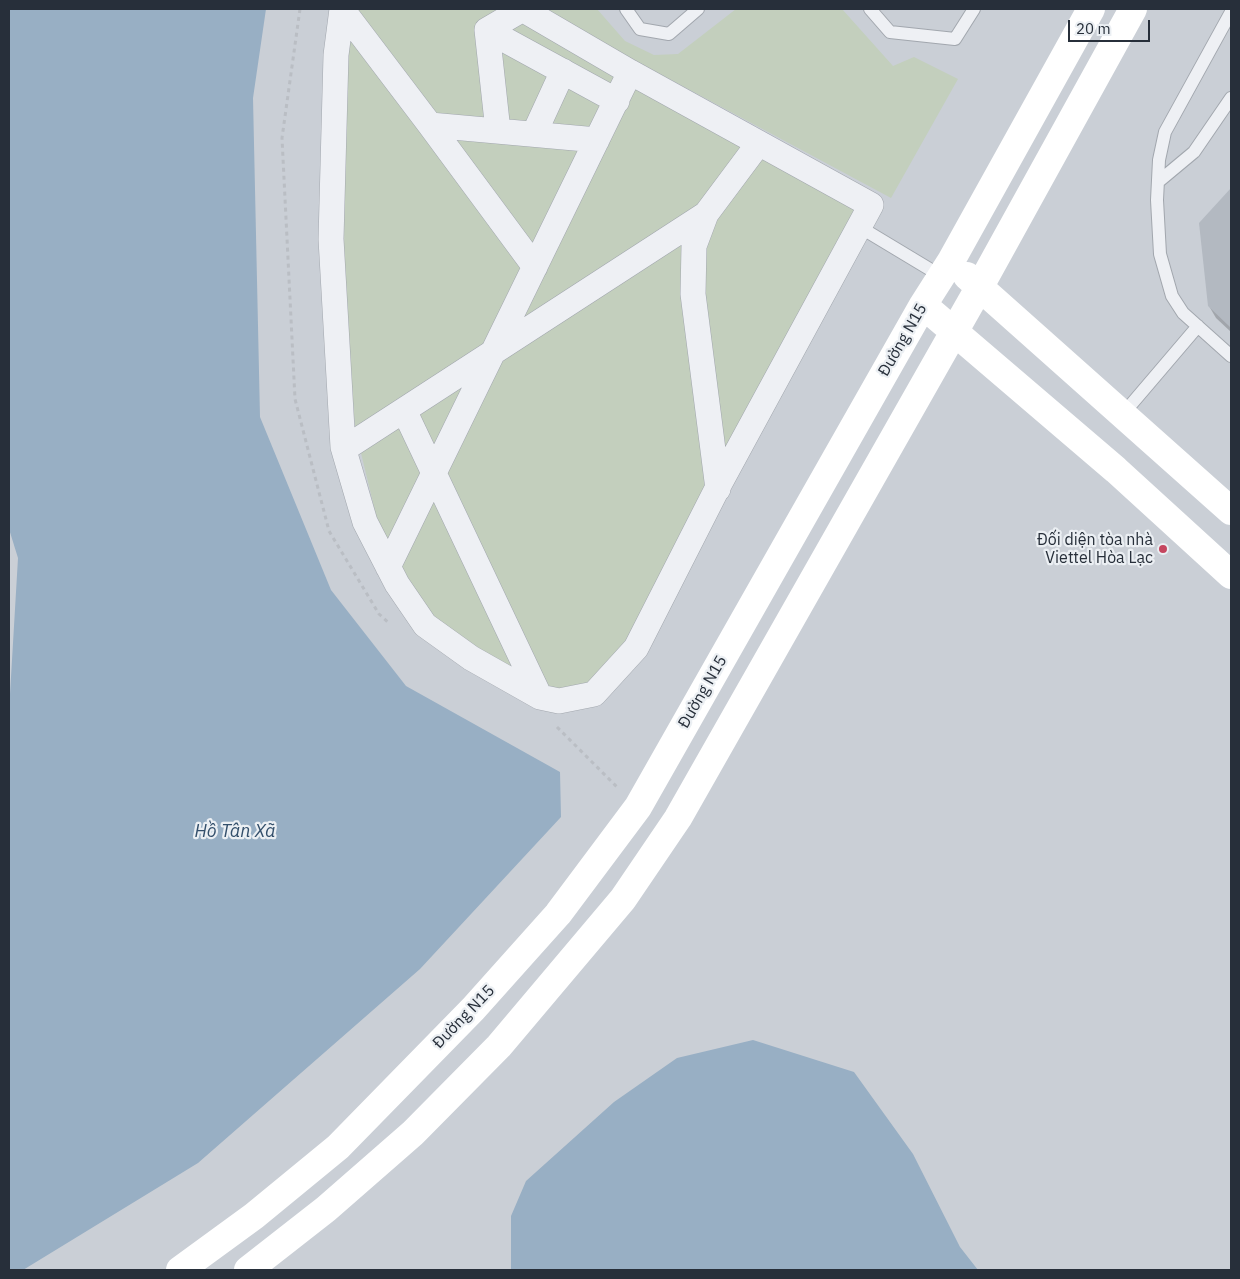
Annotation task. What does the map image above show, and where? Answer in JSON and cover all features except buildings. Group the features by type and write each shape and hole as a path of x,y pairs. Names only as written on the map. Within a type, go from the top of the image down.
{"street":[{"path":"342,9 336,55 331,239 344,449 364,522 424,625 471,658 540,696 559,701 594,694 636,648 718,489 871,205 630,72 523,9 487,30"},
{"path":"342,9 430,124 534,267"},
{"name":"Đường N15","path":"180,1270 254,1216 338,1146 473,1009 558,914 638,807 923,305 946,269 1091,9"},
{"path":"248,1270 326,1209 413,1133 499,1046 623,899 678,818 979,288 1133,9"},
{"path":"487,30 616,100"},
{"path":"487,30 498,131"},
{"path":"534,134 563,71"},
{"path":"388,566 630,72"},
{"path":"430,124 597,140"},
{"path":"718,489 693,294 694,246 706,214 759,143"},
{"path":"344,449 706,214"},
{"path":"946,269 979,288 1231,510"},
{"path":"923,305 1116,470 1231,575"},
{"path":"404,410 433,475 540,696"}],"lane":[{"path":"626,9 640,29 668,34 698,9"},
{"path":"870,9 890,32 956,39 974,9"},
{"path":"1231,12 1165,132 1159,160 1158,182 1159,247 1172,296 1183,312 1231,356"},
{"path":"1158,182 1194,152 1231,98"},
{"path":"858,226 946,269"},
{"path":"1123,414 1198,326"}],"shaded area":[{"path":"9,9 1231,9 1231,1270 9,1270"}],"green space":[{"path":"350,9 505,9 857,209 620,654 595,683 553,692 504,667 437,621 411,592 381,536 355,428 344,274 345,85"},
{"path":"547,9 597,9 625,41 654,55 678,54 736,9 842,9 893,66 914,57 958,79 891,198 619,52"}],"water":[{"name":"Hồ Tân Xã","path":"9,9 266,9 253,98 260,417 331,590 406,686 560,772 561,817 420,969 198,1163 23,1270 9,1270 9,711 18,558 9,529"},
{"path":"753,1040 854,1072 913,1154 960,1247 978,1270 511,1270 511,1216 526,1181 614,1102 677,1058"}],"place":[{"name":"Đối diện tòa nhà Viettel Hòa Lạc","path":"1163,549"}]}
